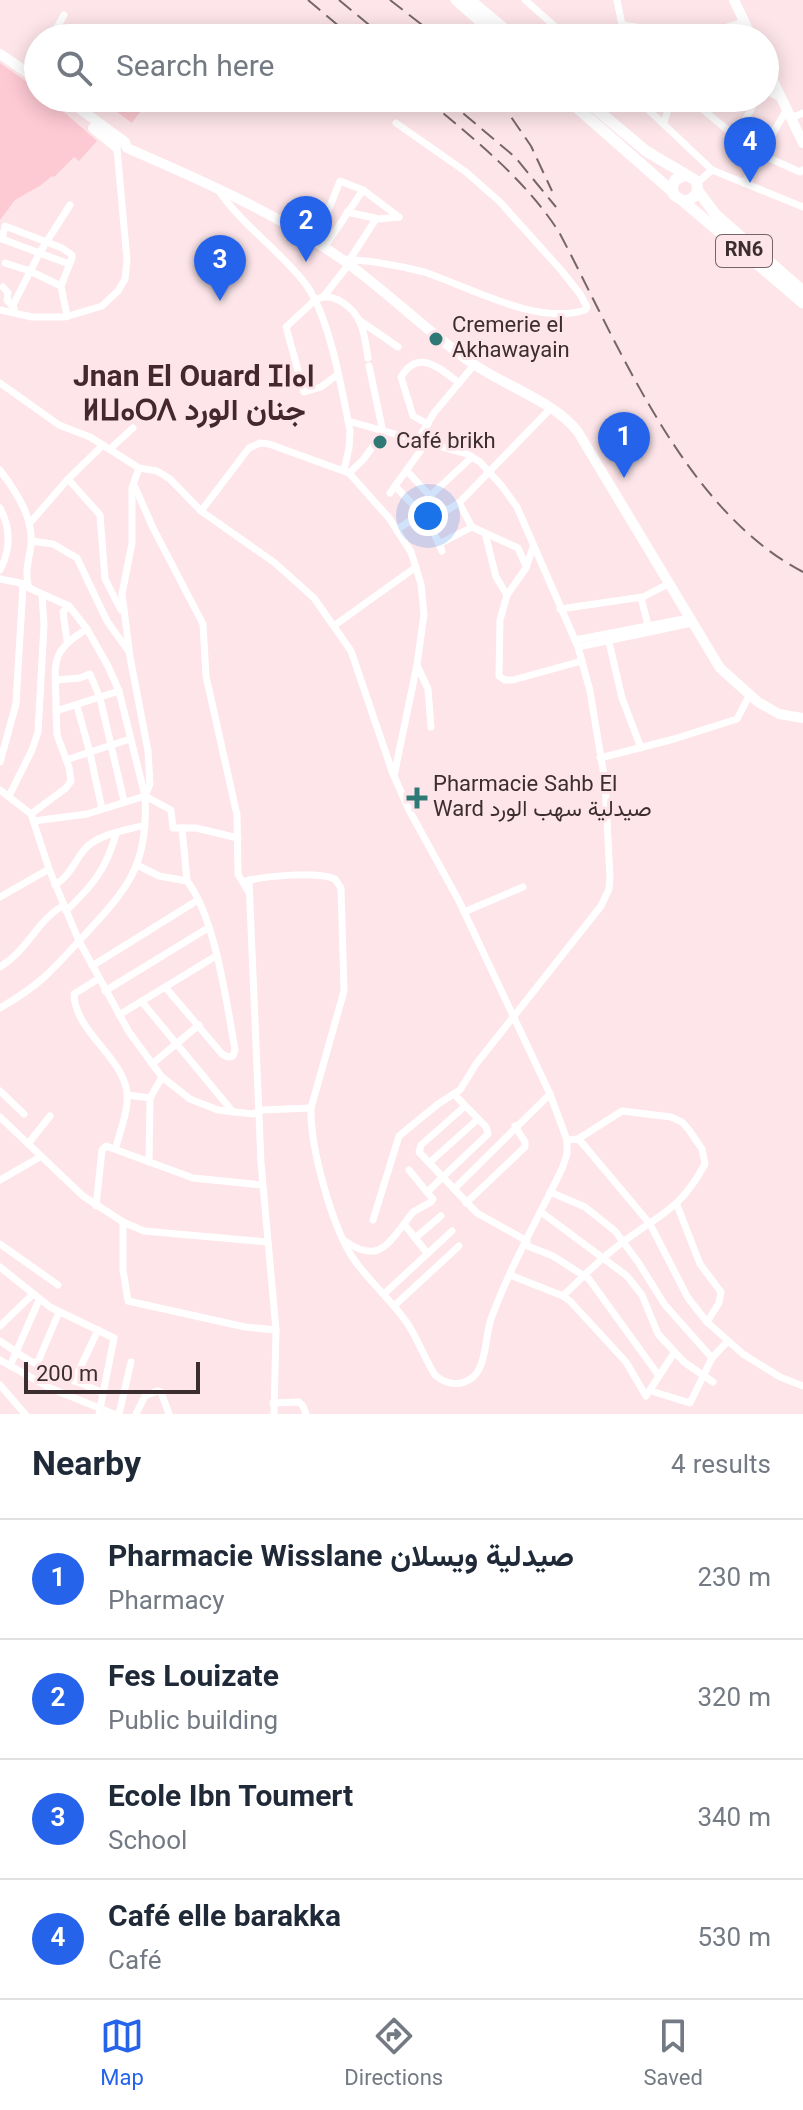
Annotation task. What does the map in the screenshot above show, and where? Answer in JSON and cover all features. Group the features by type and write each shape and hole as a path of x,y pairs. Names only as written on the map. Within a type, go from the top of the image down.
{"main road":[{"path":"456,0 483,24"},
{"path":"470,0 498,24"},
{"name":"RN6","path":"582,112 803,303"},
{"name":"RN6","path":"600,112 646,151 692,177 716,215 803,291"},
{"path":"673,192 675,180 685,175"},
{"path":"683,201 694,197 697,187"}],"street":[{"path":"525,0 552,24"},
{"path":"617,0 622,24"},
{"path":"734,0 744,22 737,24"},
{"path":"59,24 64,15"},
{"path":"0,51 24,67"},
{"path":"18,62 24,64"},
{"path":"779,95 803,143"},
{"path":"779,102 787,109 803,113"},
{"path":"744,183 787,109"},
{"path":"76,112 121,148 218,190 347,261 474,365 567,419 578,432 720,668 749,696 779,714 803,718"},
{"path":"81,112 121,148"},
{"path":"652,112 712,170 803,207"},
{"path":"664,122 667,112"},
{"path":"707,112 761,153 800,172 803,170"},
{"path":"736,137 749,112"},
{"path":"347,261 420,271 539,312 573,314 587,307 561,270 500,202 466,172 396,123"},
{"path":"0,310 14,309 32,317 67,316 102,306 118,291 125,279 127,260 119,164 121,148"},
{"path":"697,187 712,170"},
{"path":"312,240 324,221 340,181 363,190 399,217 376,219 347,212"},
{"path":"218,190 235,214 302,279 315,300 348,421 347,472"},
{"path":"324,248 363,190"},
{"path":"14,309 40,252 70,205"},
{"path":"337,375 321,387 304,392 286,327 315,300 324,296 376,219"},
{"path":"67,316 61,286 69,264 72,255 69,251 5,226 2,239 69,264"},
{"path":"5,263 61,286"},
{"path":"3,287 14,309"},
{"path":"324,296 338,300 359,320 398,347"},
{"path":"347,472 367,454 383,432 359,320"},
{"path":"428,424 413,416 401,377 406,368 417,362 438,366 459,383"},
{"path":"472,527 440,548 421,512 393,489 407,471 428,424 474,365"},
{"path":"0,383 61,426 107,447 139,468 166,476 201,511 282,569 314,598 335,625 358,668 382,746 409,810 464,912 550,1094 567,1140 566,1159 489,1323 477,1372 458,1384 440,1380 435,1375 409,1327 357,1264 343,1240 313,1143 311,1108 344,991 341,888 335,879 327,876 245,881"},
{"path":"421,512 449,509 459,503 550,409"},
{"path":"348,421 472,457 489,472 517,507 576,644 590,691 607,805 610,878 606,896 587,924 476,1064 461,1088 399,1136 373,1220"},
{"path":"29,524 68,479 133,428"},
{"path":"201,511 247,451 255,444 269,444 347,472 398,529 416,567 424,614 417,665 394,776"},
{"path":"349,448 367,454"},
{"path":"398,529 421,512 430,496 472,457"},
{"path":"139,468 134,482 132,543 122,588 129,651 148,751 150,784 145,796"},
{"path":"0,470 16,493 29,524 31,541 16,704 0,762"},
{"path":"407,471 430,496"},
{"path":"68,479 100,515 105,579 123,612"},
{"path":"134,482 140,503 203,624 206,676 237,815 237,867 249,893 262,1185 276,1330 274,1414"},
{"path":"459,503 472,527 518,548 526,568"},
{"path":"0,508 9,538 0,570"},
{"path":"485,533 496,577 507,595"},
{"path":"31,541 53,544 77,558 107,621 129,651"},
{"path":"533,547 526,568 507,595 500,620 499,670 502,679 513,680 582,661"},
{"path":"335,625 416,567"},
{"path":"0,579 25,584 42,595 61,600 87,629 119,691 145,796 145,825 137,865 119,898 48,976 0,1008"},
{"path":"560,609 642,597 668,584"},
{"path":"9,796 38,732 44,625 42,595"},
{"path":"642,597 648,625"},
{"path":"67,641 63,612 69,606"},
{"path":"576,644 648,625 690,621"},
{"path":"576,644 609,642 690,621"},
{"path":"32,817 69,784 71,776 57,735 56,658 67,641 87,629"},
{"path":"609,642 622,698 641,748"},
{"path":"417,665 428,689 431,727"},
{"path":"56,680 90,674 113,746 124,801"},
{"path":"56,711 119,691"},
{"path":"600,758 737,719 749,696"},
{"path":"77,706 102,809"},
{"path":"66,760 130,739"},
{"path":"0,790 32,817 55,885 79,941 119,1015 162,1077 190,1099 234,1113 311,1108"},
{"path":"32,817 87,814 145,796 170,809 174,817 173,828 196,828 238,838"},
{"path":"55,885 72,869 87,846 145,825"},
{"path":"166,988 222,1054 228,1057 235,1054 216,956 198,900 187,881 182,828"},
{"path":"0,967 18,955 51,913 65,908 98,877 106,865 116,834"},
{"path":"137,865 159,876 187,881"},
{"path":"0,897 49,869"},
{"path":"464,912 523,887"},
{"path":"92,966 198,900"},
{"path":"105,991 208,928"},
{"path":"119,1015 216,956"},
{"path":"98,979 74,994 74,1000 90,1032 116,1068 127,1095 116,1147"},
{"path":"142,1002 234,1113"},
{"path":"152,1064 199,1025"},
{"path":"149,1162 150,1098 162,1077"},
{"path":"0,1091 24,1114"},
{"path":"427,1192 488,1134 454,1094"},
{"path":"454,1189 550,1094"},
{"path":"127,1095 150,1098"},
{"path":"464,1107 418,1148 419,1152 466,1203 497,1226 553,1256 595,1285 659,1376"},
{"path":"563,1296 623,1242 677,1205 691,1190 705,1164 702,1149 682,1122 671,1117 627,1110 578,1139 567,1140"},
{"path":"28,1144 50,1116"},
{"path":"0,1117 96,1206 123,1222 144,1231 267,1242"},
{"path":"429,1163 478,1119"},
{"path":"466,1203 525,1147 515,1126"},
{"path":"578,1139 650,1224 688,1298 707,1322 727,1342 780,1377 803,1386"},
{"path":"96,1206 102,1150 106,1146 116,1147 193,1178 262,1185"},
{"path":"0,1180 40,1157"},
{"path":"343,1240 361,1251 380,1251 413,1212 433,1200 409,1170"},
{"path":"550,1192 585,1207 623,1242 670,1311 712,1358"},
{"path":"677,1205 700,1264 721,1292 719,1303 707,1322"},
{"path":"541,1212 635,1285 649,1309 658,1334 674,1353 713,1382"},
{"path":"415,1238 441,1216"},
{"path":"123,1222 123,1270 128,1301 245,1327 276,1330"},
{"path":"404,1224 427,1253"},
{"path":"384,1294 452,1231"},
{"path":"0,1244 58,1285"},
{"path":"394,1306 459,1246"},
{"path":"0,1267 35,1298 114,1339 98,1411"},
{"path":"510,1275 563,1296 626,1362 644,1395 651,1391 674,1353"},
{"path":"0,1326 35,1298"},
{"path":"10,1366 35,1298"},
{"path":"37,1364 59,1312"},
{"path":"74,1381 98,1330"},
{"path":"0,1341 16,1354 103,1393"},
{"path":"651,1391 689,1404 702,1374 727,1342"},
{"path":"0,1360 98,1411 116,1414 131,1362"},
{"path":"0,1385 25,1414"},
{"path":"136,1414 145,1396 157,1391 161,1392 169,1414"},
{"path":"273,1403 299,1402 306,1414"}],"shaded area":[{"path":"0,63 24,80 24,112 64,112 97,141 79,161 74,157 54,177 15,200 0,220"},
{"path":"117,112 140,112 132,123"}],"railway":[{"path":"308,0 336,24"},
{"path":"339,0 368,24"},
{"path":"390,0 421,24"},
{"path":"442,112 498,160 530,194 559,232 632,374 659,422 690,467 723,509 761,544 803,572"},
{"path":"462,112 515,157 556,207"},
{"path":"508,112 531,146 552,191"}],"place":[{"name":"Café elle barakka","path":"750,183"},
{"name":"Fes Louizate","path":"306,262"},
{"name":"Ecole Ibn Toumert","path":"220,301"},
{"name":"Cremerie el Akhawayain","path":"436,339"},
{"name":"Café brikh","path":"380,442"},
{"name":"Pharmacie Wisslane صيدلية ويسلان","path":"624,478"},
{"name":"Pharmacie Sahb El Ward صيدلية سهب الورد","path":"417,798"}],"district":[{"name":"Jnan El Ouard ⵊⵏⴰⵏ ⵍⵡⴰⵔⴷ جنان الورد","path":"194,395"}]}
